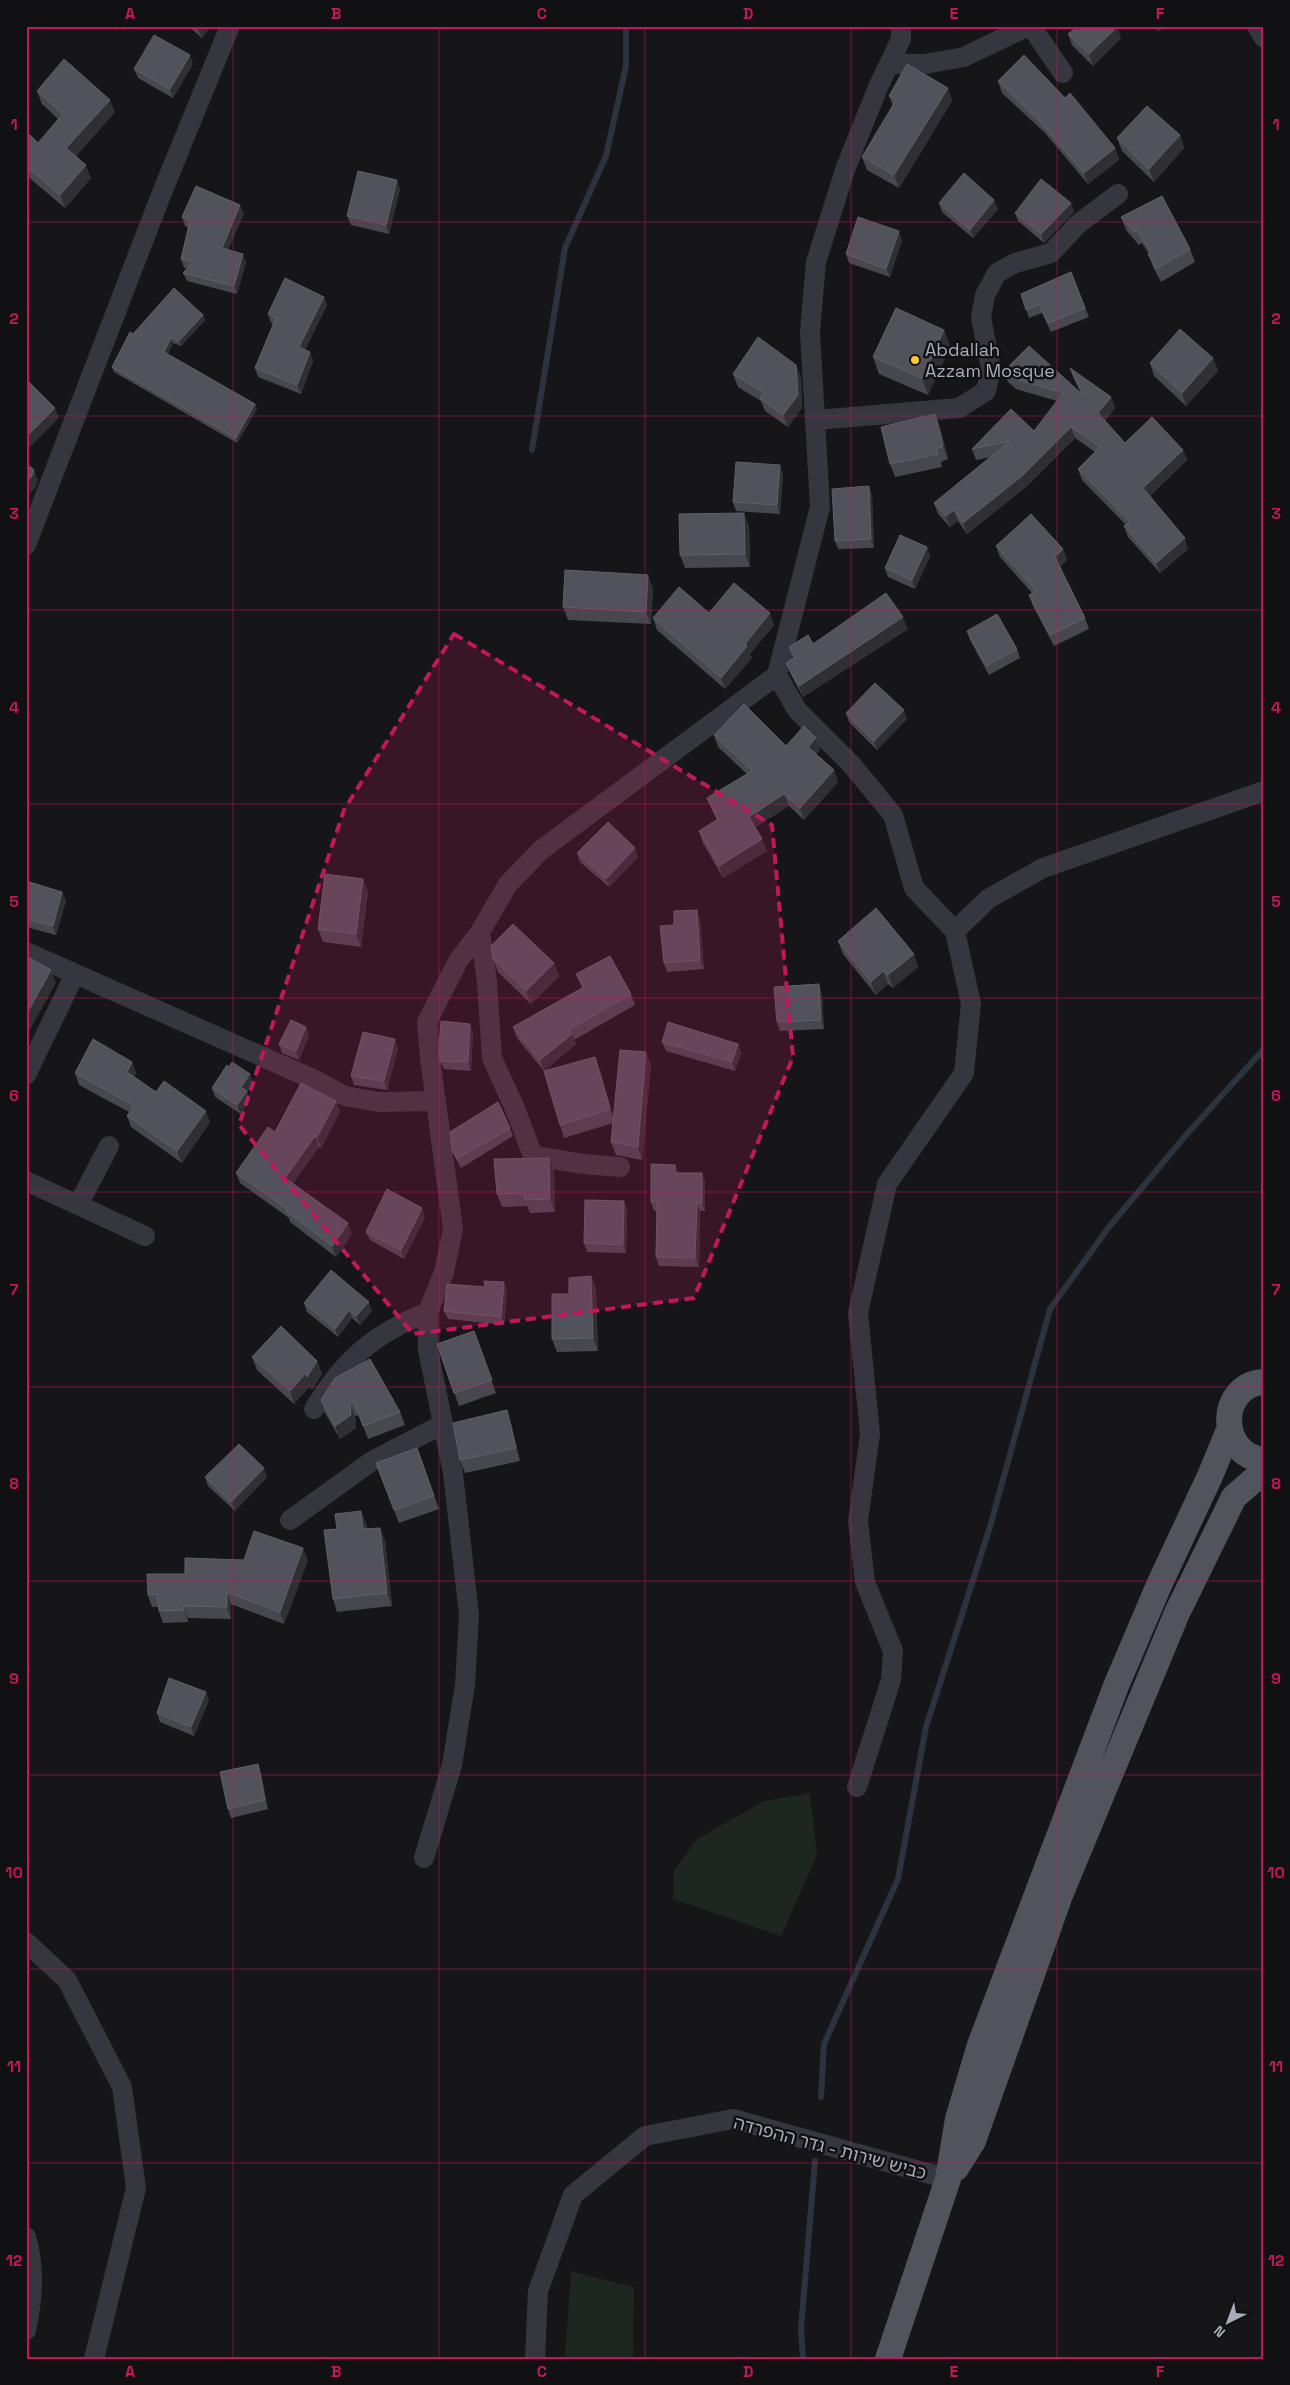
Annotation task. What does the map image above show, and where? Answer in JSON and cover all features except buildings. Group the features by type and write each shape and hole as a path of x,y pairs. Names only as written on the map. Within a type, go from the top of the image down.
{"main road":[{"path":"1262,1380 1244,1389 1234,1400 1228,1415 1229,1430 1235,1444 1247,1455 1264,1460"},
{"path":"888,2359 948,2179 958,2119 980,2045 1116,1686 1229,1430"},
{"path":"948,2179 973,2141 1060,1895 1177,1613 1234,1497 1264,1471"},
{"path":"1116,1686 1123,1694 1132,1699 1142,1697"}],"street":[{"path":"26,545 161,195 230,26"},
{"path":"424,1858 452,1765 465,1685 469,1615 453,1473 428,1350 428,1312 444,1272 453,1229 436,1101 428,1022 458,961 480,932 508,884 541,850 777,675 820,507 810,332 816,262 846,167 901,39 901,26"},
{"path":"889,64 925,64 964,57 1030,26 1063,73"},
{"path":"1257,26 1264,38"},
{"path":"816,420 959,408 986,391 991,369 981,317 985,295 997,273 1015,263 1051,253 1078,224 1118,194"},
{"path":"777,675 797,710 851,764 893,815 914,888 955,931 971,1004 964,1073 888,1184 858,1313 870,1434 858,1521 865,1582 893,1652 891,1680 857,1787"},
{"path":"955,931 988,899 1043,868 1264,791"},
{"path":"480,932 487,982 492,1058 516,1111 533,1156 584,1164 620,1167"},
{"path":"26,952 315,1080 345,1096 378,1102 436,1101"},
{"path":"26,1075 75,974"},
{"path":"78,1205 109,1146"},
{"path":"26,1181 145,1236"},
{"path":"314,1409 326,1389 352,1358 401,1323 428,1312"},
{"path":"290,1520 372,1461 443,1424"},
{"path":"26,1942 66,1980 122,2087 136,2188 94,2359"},
{"name":"כביש שירות - גדר ההפרדה","path":"535,2359 538,2292 573,2195 646,2136 732,2119 948,2179"},
{"path":"26,2237 33,2261 32,2302 26,2330"}],"highlighted area":[{"path":"454,634 772,825 793,1057 694,1298 413,1334 239,1125 344,810"}],"shaded area":[{"path":"810,1793 817,1855 781,1936 673,1899 674,1871 697,1839 764,1801"},
{"path":"571,2271 634,2287 633,2359 565,2359"}],"waterway":[{"path":"532,450 565,248 606,156 626,66 626,26"},
{"path":"821,2097 824,2044 898,1879 926,1727 990,1527 1050,1309 1109,1227 1187,1134 1264,1049"},
{"path":"803,2359 801,2328 815,2161"}],"place":[{"name":"Abdallah Azzam Mosque","path":"915,360"}]}
